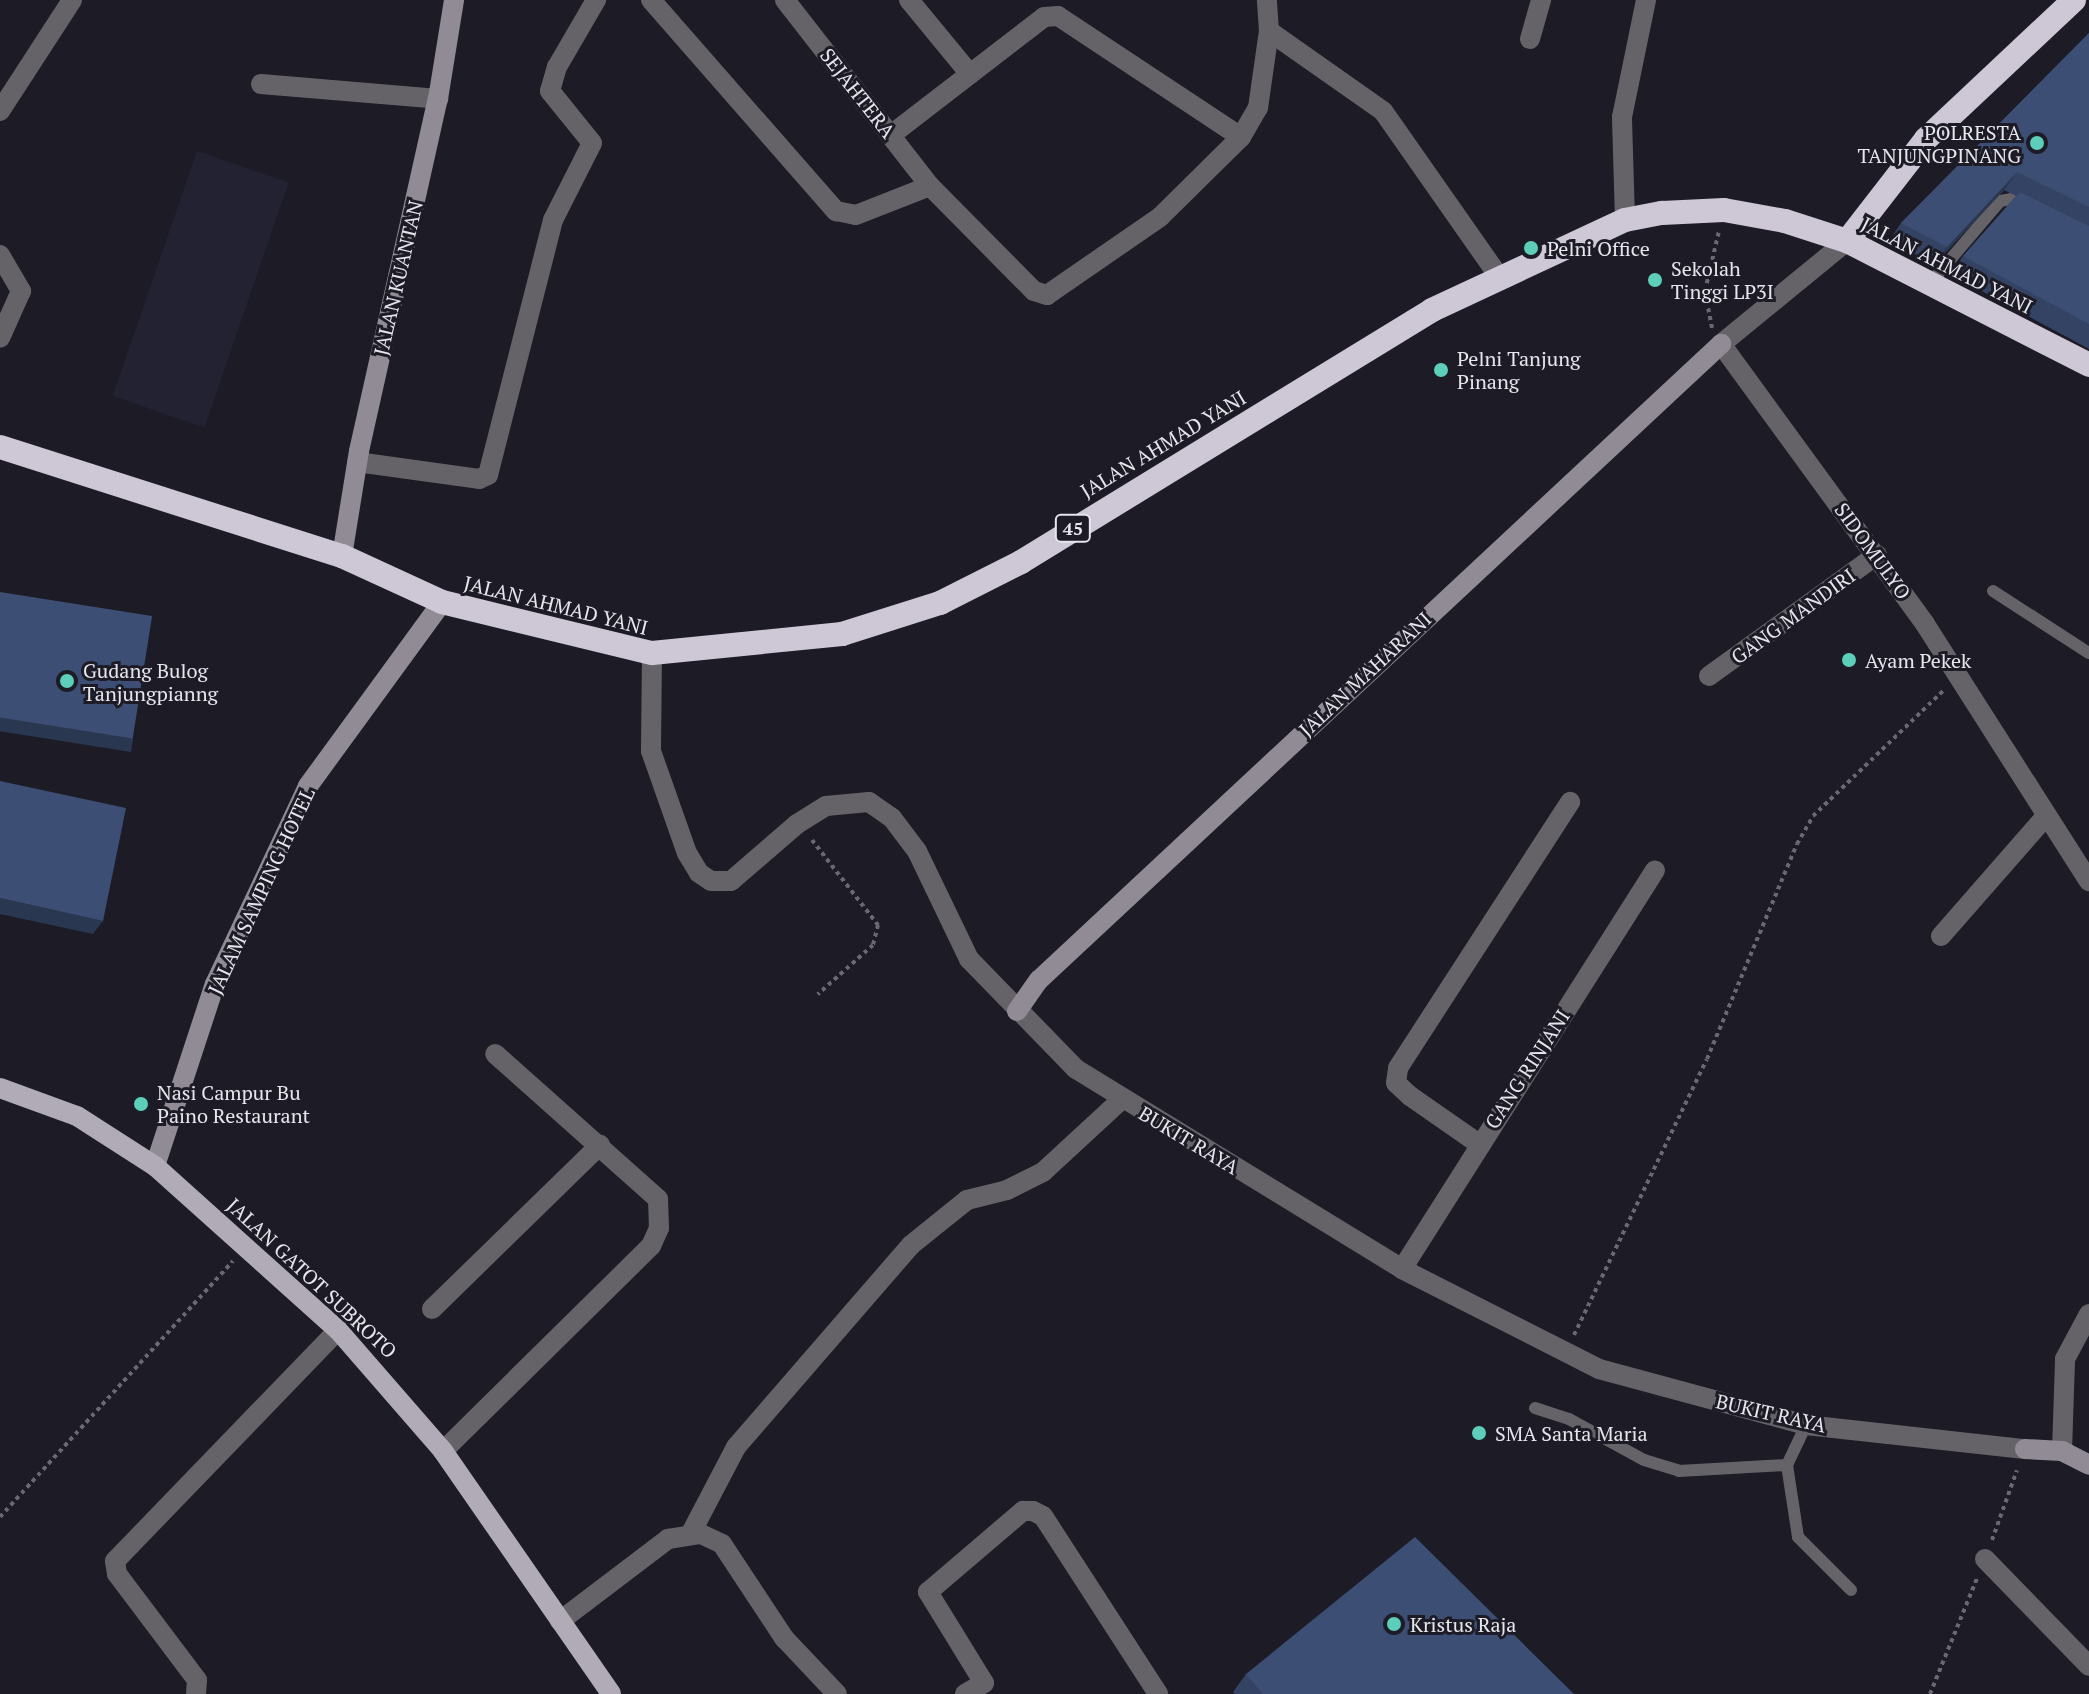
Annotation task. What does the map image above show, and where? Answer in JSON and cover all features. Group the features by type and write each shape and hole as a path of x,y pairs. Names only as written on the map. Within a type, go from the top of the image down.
{"highway":[{"path":"1847,241 1926,139 2074,0"},
{"name":"JALAN AHMAD YANI","path":"0,447 342,556 442,602 652,653 842,634 940,603 1021,562 1227,432 1498,275 1556,255 1625,220 1724,210 1785,221 1847,241 1932,281 2089,365"}],"main road":[{"name":"JALAN GATOT SUBROTO","path":"0,1088 77,1116 155,1166 338,1330 443,1451 611,1694"}],"street":[{"path":"0,111 72,0"},
{"name":"JALAN KUANTAN","path":"342,556 357,462 438,99 454,0"},
{"path":"357,462 479,479 488,475 553,220 592,143 550,91 557,67 596,0"},
{"path":"651,0 836,211 856,215 930,186"},
{"name":"SEJAHTERA","path":"785,0 930,186 1034,291 1047,295 1160,217 1241,137"},
{"path":"909,0 970,74"},
{"path":"891,135 1044,17 1058,16 1241,137 1258,108 1269,31 1267,0"},
{"path":"1530,39 1541,0"},
{"path":"1625,220 1622,117 1646,0"},
{"path":"1269,31 1383,111 1498,275"},
{"path":"261,84 438,99"},
{"path":"1721,344 1847,241"},
{"path":"0,255 21,291 0,338"},
{"name":"SIDOMULYO","path":"1721,344 1877,555 2089,881"},
{"name":"JALAN MAHARANI","path":"1017,1011 1039,980 1721,344"},
{"name":"GANG MANDIRI","path":"1709,676 1877,555"},
{"name":"JALAM SAMPING HOTEL","path":"155,1166 215,984 308,786 442,602"},
{"name":"BUKIT RAYA","path":"652,653 651,751 699,873 711,881 731,881 797,824 826,806 869,802 892,818 917,851 969,959 1076,1069 1402,1269 1599,1369 1806,1425 2062,1451"},
{"path":"1479,1144 1396,1083 1398,1068 1570,802"},
{"path":"1941,936 2046,816"},
{"name":"GANG RINJANI","path":"1402,1269 1655,871"},
{"path":"443,1451 651,1246 659,1228 658,1199 495,1054"},
{"path":"690,1535 736,1447 911,1245 967,1200 1007,1190 1043,1172 1122,1099"},
{"path":"432,1309 600,1145"},
{"path":"2089,1314 2065,1359 2062,1451 2089,1465"},
{"path":"196,1694 197,1680 117,1574 115,1561 338,1330"},
{"path":"965,1694 987,1688 928,1592 1023,1511 1033,1511 1043,1516 1158,1694"},
{"path":"560,1621 668,1539 690,1535 722,1544 784,1638 837,1694"},
{"path":"1985,1559 2089,1666"}],"lane":[{"path":"1932,281 2000,201 2011,199 2037,213"},
{"path":"1993,591 2089,653"},
{"path":"1535,1408 1569,1419 1644,1460 1679,1471 1787,1465"},
{"path":"1806,1425 1787,1465 1798,1537 1851,1590"}],"path":[{"path":"1721,344 1710,324 1705,291 1724,210"},
{"path":"1565,1352 1707,1059 1813,816 1956,679"},
{"path":"797,824 878,925 873,945 818,994"},
{"path":"0,1517 246,1247"}],"shaded area":[{"path":"197,151 289,183 204,427 113,396"}],"building":[{"path":"2089,33 2089,207 2017,172 1947,247 1901,223"},
{"path":"2020,192 2089,226 2089,324 1963,256"},
{"name":"Gudang Bulog Tanjungpianng","path":"0,592 152,616 133,739 0,718"},
{"path":"0,781 126,808 103,921 0,898"},
{"name":"Kristus Raja","path":"1415,1537 1574,1694 1263,1694 1246,1674"}],"place":[{"name":"POLRESTA TANJUNGPINANG","path":"2037,143"},
{"name":"Pelni Office","path":"1531,248"},
{"name":"Sekolah Tinggi LP3I","path":"1655,280"},
{"name":"Pelni Tanjung Pinang","path":"1441,370"},
{"name":"Ayam Pekek","path":"1849,660"},
{"name":"Gudang Bulog Tanjungpianng","path":"67,681"},
{"name":"Nasi Campur Bu Paino Restaurant","path":"141,1104"},
{"name":"SMA Santa Maria","path":"1479,1433"},
{"name":"Kristus Raja","path":"1394,1624"}]}
